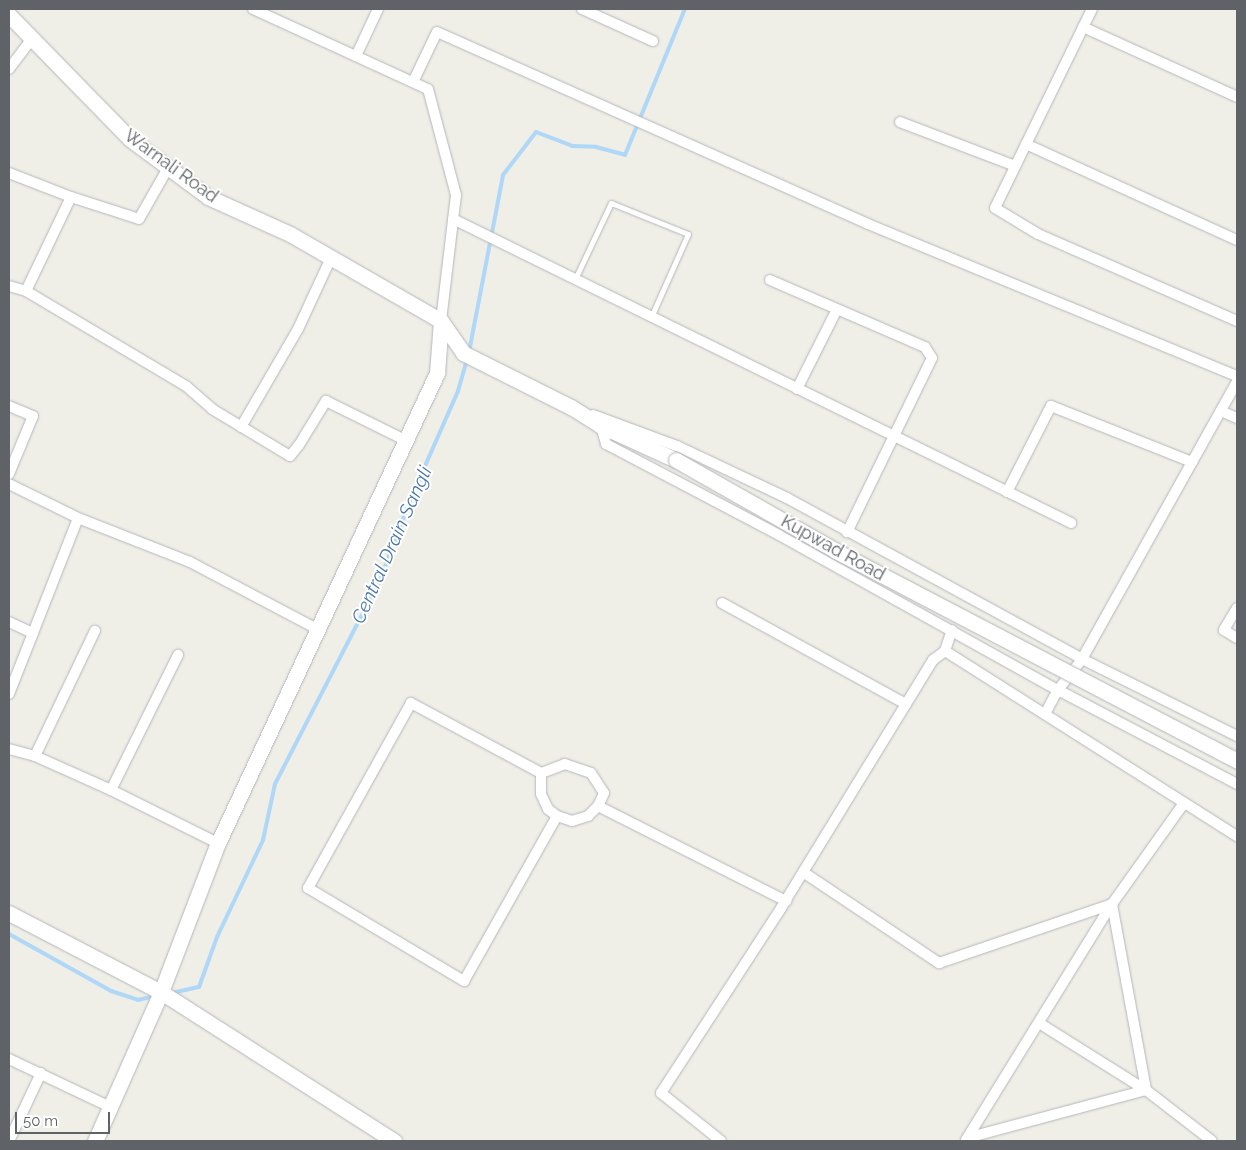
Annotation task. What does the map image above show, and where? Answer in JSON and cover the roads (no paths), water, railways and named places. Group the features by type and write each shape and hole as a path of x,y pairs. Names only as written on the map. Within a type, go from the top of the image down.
{"main road":[{"name":"Warnali Road","path":"9,15 130,139 208,197 290,234 440,321"},
{"name":"Kupwad Road","path":"440,321 463,353 571,407 601,426 676,460 836,551 1237,761"},
{"path":"95,1141 161,992 218,843 319,630 437,373 440,321"},
{"path":"9,913 161,992 394,1141"}],"street":[{"path":"253,9 428,89 456,195 440,321"},
{"path":"356,56 378,9"},
{"path":"582,9 653,41"},
{"path":"1092,9 995,208 1038,234 1237,321"},
{"path":"1083,27 1237,97"},
{"path":"413,82 437,32 868,224 1237,376"},
{"path":"9,69 32,39"},
{"path":"900,122 1015,166"},
{"path":"1026,144 1237,240"},
{"path":"9,173 139,220 168,168"},
{"path":"26,291 71,197"},
{"path":"453,219 1071,523"},
{"path":"241,427 298,329 331,258"},
{"path":"770,280 925,347 932,358 847,532"},
{"path":"9,286 26,291 186,386 212,409 290,456 299,446 326,401 405,440"},
{"path":"797,389 837,309"},
{"path":"1045,714 1058,690 1082,659 1237,382"},
{"path":"9,406 33,416 9,474"},
{"path":"1007,492 1051,406 1192,462"},
{"path":"571,407 677,446 787,498 1082,659 1237,736"},
{"path":"1221,411 1237,418"},
{"path":"601,426 606,444 952,630 1058,690 1237,784"},
{"path":"9,484 78,518 190,562 319,630"},
{"path":"9,694 78,518"},
{"path":"722,604 906,704"},
{"path":"1237,608 1224,630 1237,638"},
{"path":"9,622 32,633"},
{"path":"721,1141 661,1093 786,901 933,660 945,651 952,630"},
{"path":"35,756 95,631"},
{"path":"945,651 1237,836"},
{"path":"112,790 178,656"},
{"path":"541,773 541,794 548,809 557,816 572,820 588,816 598,806 604,792 591,773 565,764 541,773 411,704 308,888 464,981 557,816"},
{"path":"9,749 35,756 112,790 218,843"},
{"path":"966,1140 1112,904 1184,803"},
{"path":"598,806 786,901"},
{"path":"804,872 939,963 1112,904"},
{"path":"1112,904 1146,1090"},
{"path":"1039,1023 1146,1090 1212,1141"},
{"path":"9,1059 110,1107"},
{"path":"9,1141 40,1074"},
{"path":"966,1140 1146,1090"}],"lane":[{"path":"574,279 611,204 688,234 651,317"}],"waterway":[{"name":"Central Drain Sangli","path":"469,352 503,175 536,132 572,146 596,147 625,155 685,9"},
{"name":"Central Drain Sangli","path":"172,993 199,987 217,937 263,840 275,784 380,580 410,500 458,391 467,359"},
{"name":"Central Drain Sangli","path":"9,934 111,991 138,1000 155,996"}]}
